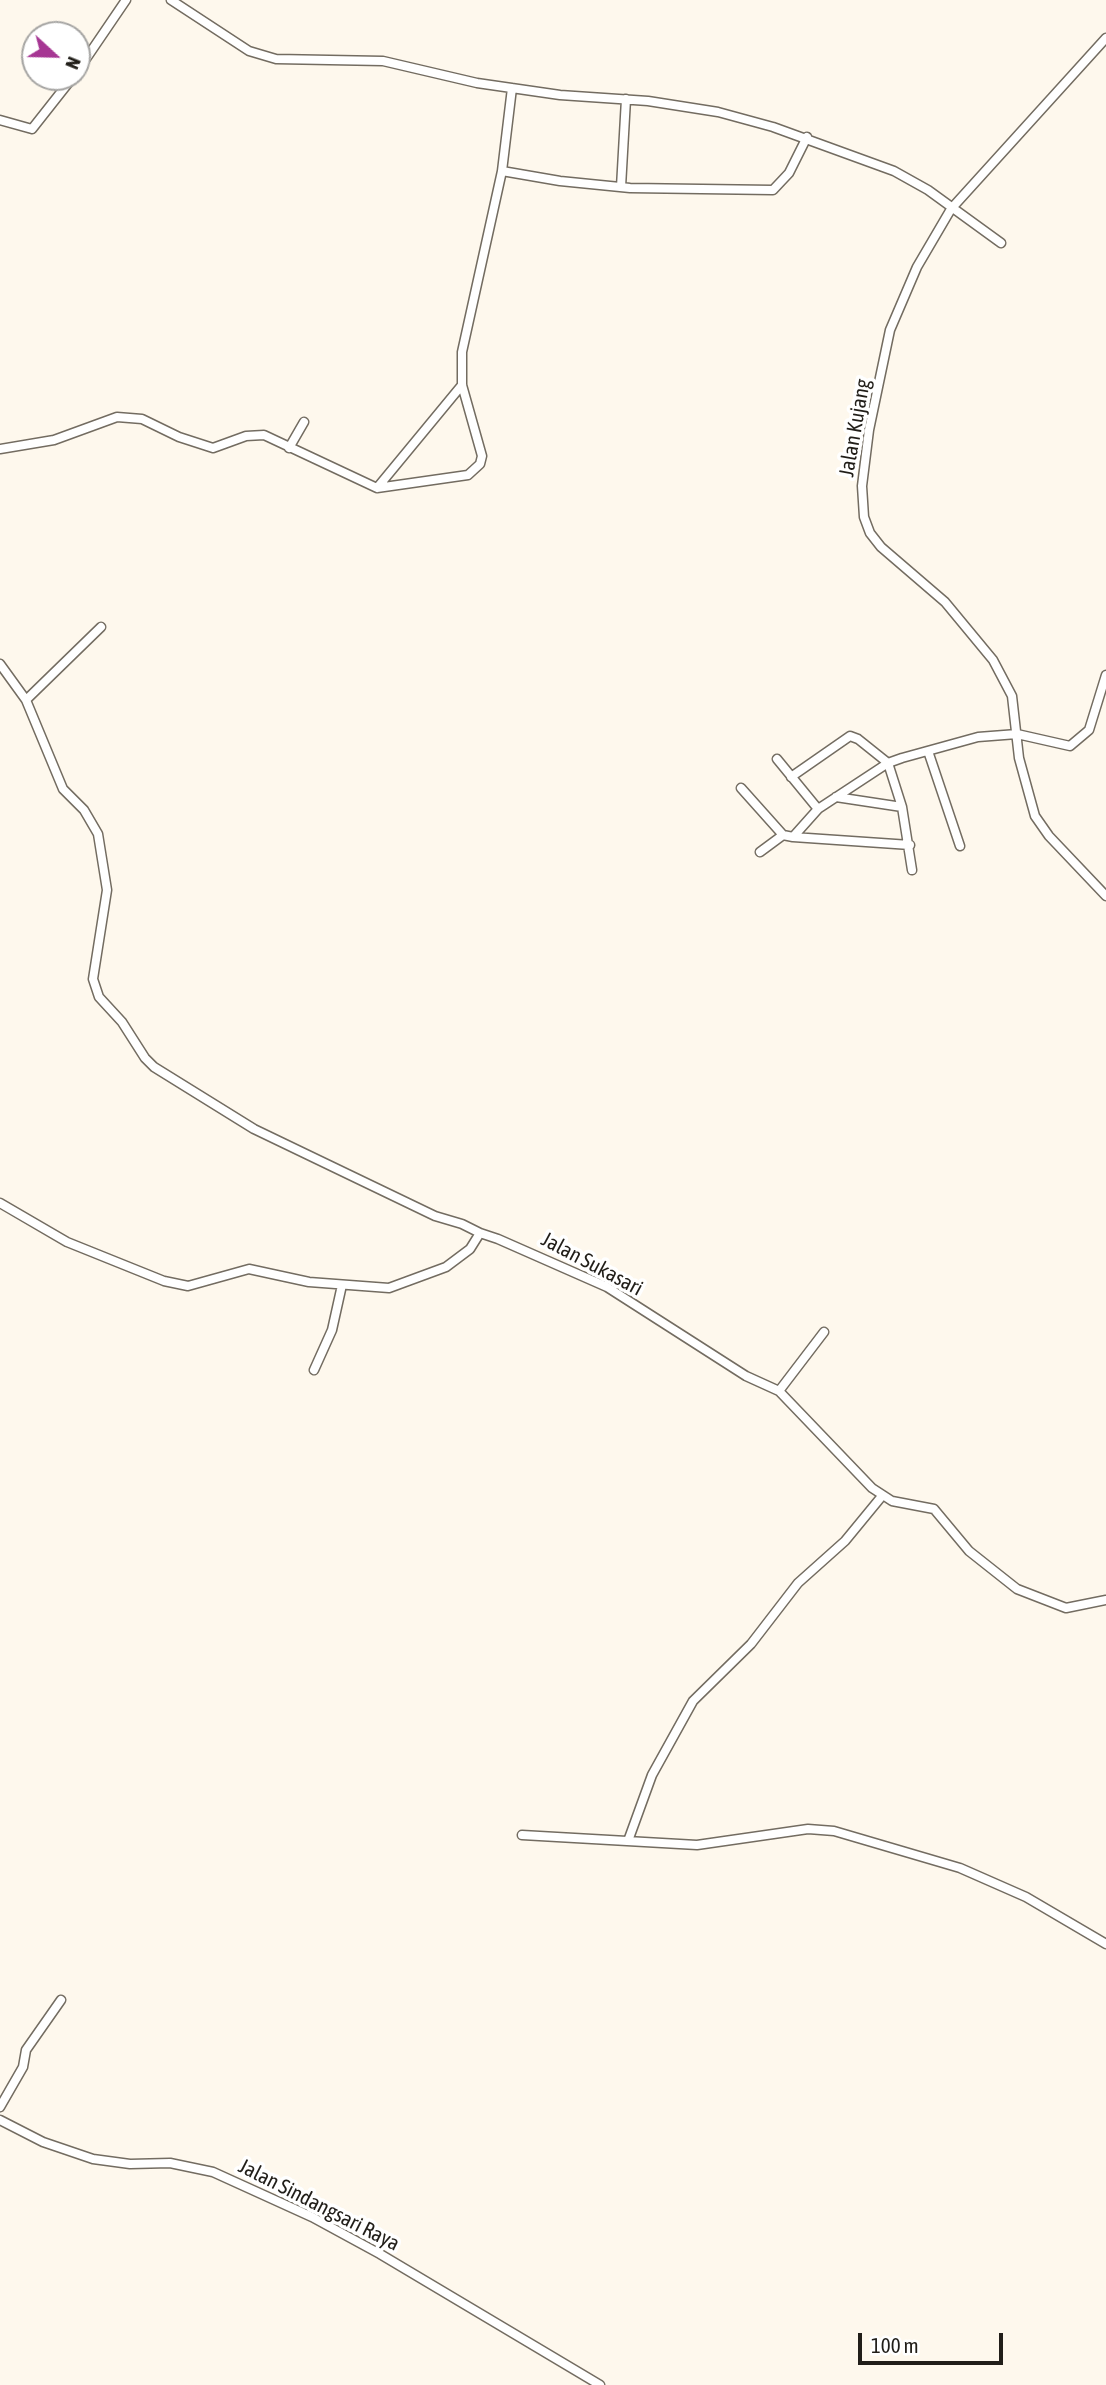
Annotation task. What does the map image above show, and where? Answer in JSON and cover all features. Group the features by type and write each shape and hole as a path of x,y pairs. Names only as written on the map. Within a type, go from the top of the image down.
{"street":[{"path":"91,51 125,0"},
{"path":"171,0 249,51 262,56 383,61 512,88 599,99 626,99 718,112 807,137 894,171 928,190 1001,243"},
{"name":"Jalan Kujang","path":"1106,38 951,209 917,267 890,330 864,461 862,486 864,517 881,547 945,602 993,660 1012,696 1025,786 1035,816 1049,836 1106,896"},
{"path":"0,449 54,440 117,417 142,418 179,437 213,448 246,436 264,435 377,488 461,478 480,464 480,446 462,385 462,352 502,171 512,88"},
{"path":"0,120 32,129 62,91"},
{"path":"621,187 626,99"},
{"path":"502,171 621,187 752,192 773,190 783,182 807,137"},
{"path":"377,488 462,385"},
{"path":"289,448 304,422"},
{"path":"26,700 101,626"},
{"name":"Jalan Sukasari","path":"0,664 26,700 59,783 93,821 98,834 107,890 93,979 99,997 122,1022 145,1058 155,1067 254,1129 435,1216 530,1251 607,1287 746,1376 779,1391 856,1474 882,1496 900,1503 934,1509 969,1551 1017,1589 1066,1608 1106,1600"},
{"path":"793,837 818,809 888,763 978,737 1017,734 1070,746 1089,730 1106,675"},
{"path":"791,777 849,736 858,738 888,763 902,807 912,870"},
{"path":"928,751 960,846"},
{"path":"777,759 818,809"},
{"path":"741,788 782,835 910,845"},
{"path":"836,797 902,807"},
{"path":"760,852 782,835"},
{"path":"0,1203 66,1242 176,1284 188,1286 249,1269 309,1282 390,1287 425,1276 459,1259 480,1233"},
{"path":"314,1370 332,1330 342,1286"},
{"path":"779,1391 824,1332"},
{"path":"628,1841 652,1775 693,1701 751,1644 789,1593 845,1541 882,1496"},
{"path":"522,1835 706,1844 808,1829 841,1833 960,1868 1026,1896 1106,1944"},
{"path":"0,2107 23,2067 26,2050 61,2000"},
{"name":"Jalan Sindangsari Raya","path":"0,2120 43,2142 93,2159 130,2164 170,2163 213,2172 312,2217 380,2254 600,2385"}]}
